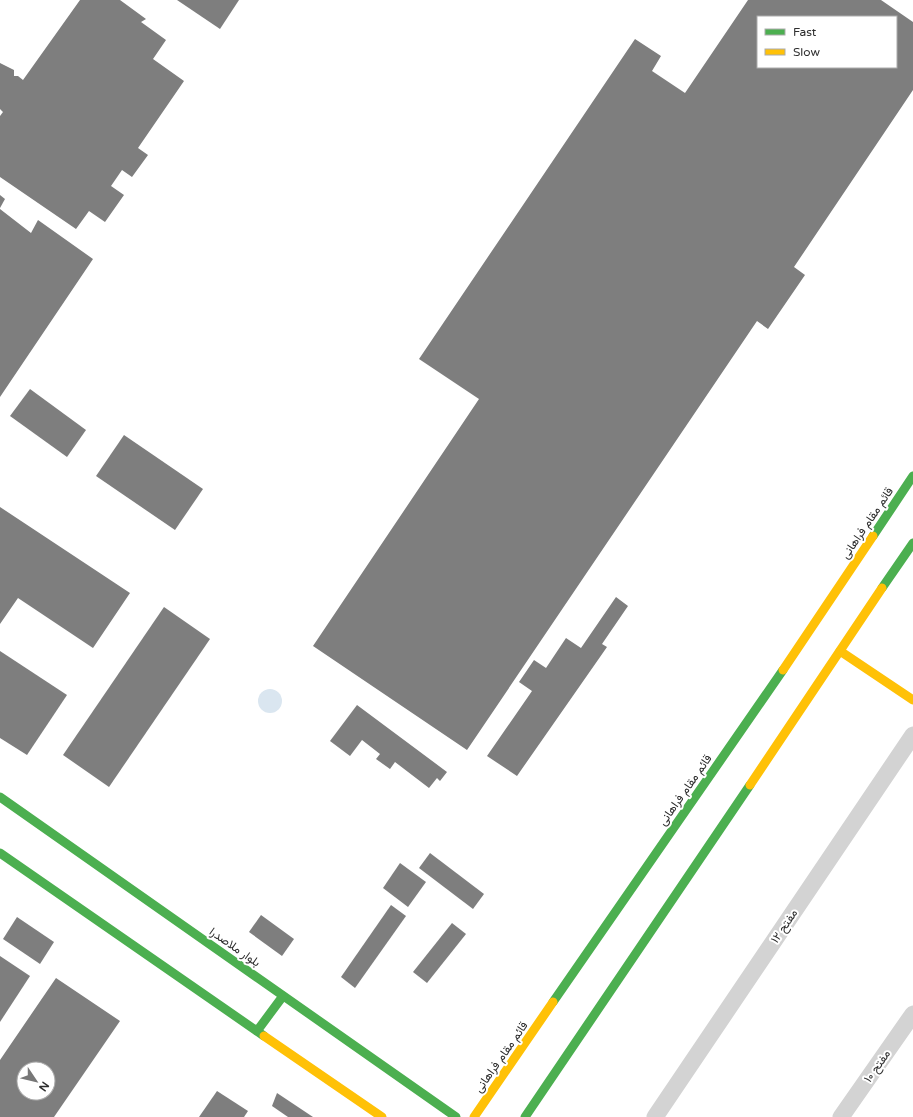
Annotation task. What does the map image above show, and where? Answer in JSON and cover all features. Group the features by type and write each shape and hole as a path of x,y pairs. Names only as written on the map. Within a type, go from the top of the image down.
{"street":[{"name":"قائم مقام فراهانی","path":"474,1117 794,652 913,476"},
{"path":"525,1117 913,543"},
{"path":"840,651 913,700"},
{"name":"مفتح ۱۲","path":"656,1117 913,735"},
{"name":"بلوار ملاصدرا","path":"0,797 456,1117"},
{"path":"0,853 382,1117"},
{"path":"257,1031 283,996"},
{"name":"مفتح ۱۰","path":"841,1117 913,1014"}],"shaded area":[{"path":"265,689 275,689 282,696 282,706 275,713 265,713 258,706 258,696"}],"building":[{"path":"80,0 120,0 146,19 141,22 166,40 153,59 184,81 138,148 148,155 132,177 122,170 111,186 124,195 105,222 89,211 76,229 0,177 0,116 3,112 0,109 0,63 14,70 14,76 18,76 23,80"},
{"path":"177,0 239,0 220,29"},
{"path":"748,0 881,0 913,22 913,90 794,267 805,275 768,329 757,321 467,750 313,646 479,399 419,359 635,39 661,56 652,71 685,93"},
{"path":"0,195 5,199 0,208"},
{"path":"0,209 31,233 38,220 93,259 0,397"},
{"path":"30,389 86,430 67,457 10,416"},
{"path":"124,435 203,489 175,530 96,476"},
{"path":"0,507 130,593 93,648 18,598 0,624"},
{"path":"616,597 628,606 602,644 607,647 517,776 487,756 532,691 519,682 534,660 546,668 566,638 581,648"},
{"path":"164,607 210,639 109,787 63,755"},
{"path":"0,651 67,695 27,755 0,738"},
{"path":"357,705 447,772 440,781 437,778 429,788 395,762 390,769 376,759 380,754 362,740 350,756 330,741"},
{"path":"430,853 484,894 473,909 419,868"},
{"path":"400,863 426,882 408,907 383,888"},
{"path":"391,905 406,916 355,988 341,977"},
{"path":"261,915 294,939 282,956 249,932"},
{"path":"17,917 54,942 40,964 3,939"},
{"path":"452,923 466,934 427,983 413,972"},
{"path":"0,956 30,976 0,1022"},
{"path":"56,978 120,1021 54,1117 0,1117 0,1060"},
{"path":"217,1091 248,1111 244,1117 199,1117"},
{"path":"277,1093 313,1117 288,1117 272,1106"}],"traffic: fast":[{"path":"873,536 913,476"},
{"path":"882,588 913,543"},
{"path":"553,1002 783,670"},
{"path":"525,1117 750,785"},
{"path":"0,797 456,1117"},
{"path":"0,853 264,1036"},
{"path":"257,1031 283,996"}],"traffic: slow":[{"path":"783,670 873,536"},
{"path":"750,785 882,588"},
{"path":"840,651 913,700"},
{"path":"474,1117 553,1002"},
{"path":"264,1036 382,1117"}]}
